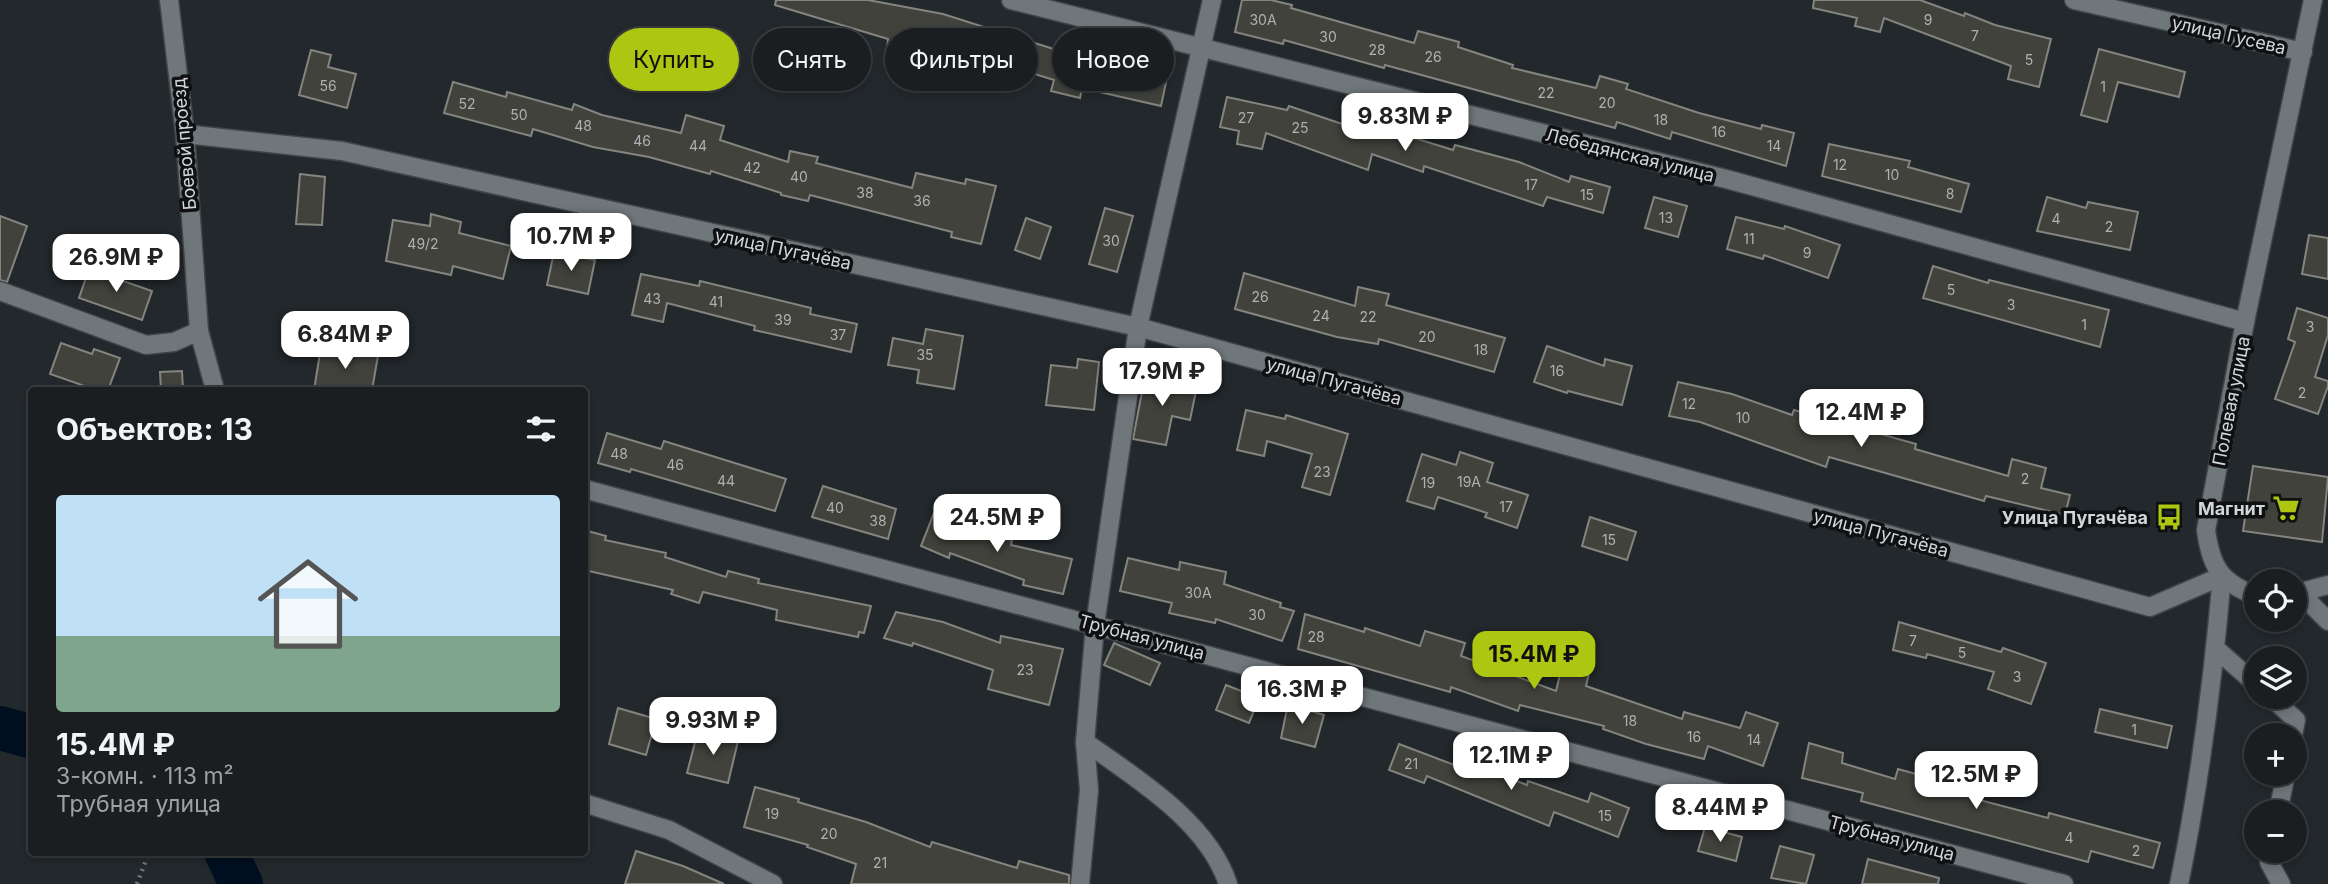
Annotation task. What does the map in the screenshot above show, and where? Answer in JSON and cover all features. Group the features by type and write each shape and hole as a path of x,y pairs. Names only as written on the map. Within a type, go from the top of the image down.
{"street":[{"name":"Боевой проезд","path":"169,0 185,134 199,331 214,387"},
{"name":"Лебедянская улица","path":"1011,0 1730,180 2245,323"},
{"path":"1080,884 1089,790 1085,742 1095,625 1138,327 1212,0"},
{"name":"улица Гусева","path":"2074,0 2303,52"},
{"name":"Полевая улица","path":"2179,884 2198,788 2216,649 2222,576 2210,561 2206,530 2245,323 2312,0"},
{"name":"улица Пугачёва","path":"185,134 342,151 1138,327 2150,607 2222,576"},
{"path":"0,291 146,345 174,342 199,331"},
{"name":"Трубная улица","path":"588,490 2064,884"},
{"path":"2222,576 2244,589"},
{"path":"2307,591 2328,585"},
{"path":"2307,603 2328,621"},
{"path":"2216,649 2244,674"},
{"path":"2284,709 2296,720 2295,723"},
{"path":"1085,742 1163,797 1220,861 1228,884"},
{"path":"588,804 670,830 772,884"},
{"path":"2270,863 2281,884"}],"path":[{"path":"137,884 148,856"}],"building":[{"path":"776,0 868,0 943,14 987,28 885,28 885,38 871,34 871,28 851,28 775,5"},
{"path":"1242,0 1271,0 1292,5 1291,8 1414,43 1418,31 1459,42 1458,47 1513,65 1512,68 1596,88 1600,76 1628,84 1626,89 1699,113 1761,129 1762,125 1794,133 1786,166 1672,132 1670,139 1617,122 1615,128 1385,65 1384,68 1284,40 1283,44 1235,32"},
{"path":"1814,0 1920,0 1964,16 1965,13 1995,25 2051,39 2039,87 2008,79 2011,66 1884,18 1880,32 1855,26 1857,18 1813,8"},
{"path":"1038,44 1052,48 1052,79 1038,75"},
{"path":"2099,49 2185,72 2179,97 2118,82 2107,122 2081,115"},
{"path":"311,50 331,55 328,67 356,74 347,108 299,95"},
{"path":"453,82 506,97 507,92 572,110 574,104 602,115 681,133 686,115 724,126 720,140 788,162 790,151 818,157 816,163 912,188 916,173 965,184 966,179 996,186 981,244 951,237 952,232 810,195 808,201 781,195 711,171 710,174 649,157 593,147 533,129 531,136 444,113"},
{"path":"1052,87 1052,91 1081,91 1080,98 1051,91"},
{"path":"1095,91 1164,91 1161,106"},
{"path":"1227,97 1287,110 1289,106 1351,127 1353,119 1453,150 1455,145 1519,162 1569,182 1571,176 1610,187 1603,213 1547,197 1543,206 1424,166 1423,172 1372,154 1368,170 1266,133 1262,149 1237,144 1239,131 1220,127"},
{"path":"1829,144 1910,161 1908,167 1969,184 1961,212 1822,176"},
{"path":"300,174 325,177 322,225 296,224"},
{"path":"1654,197 1687,206 1678,237 1645,228"},
{"path":"2047,197 2086,208 2088,202 2138,212 2130,250 2037,231"},
{"path":"1105,208 1133,216 1117,272 1089,264"},
{"path":"431,214 461,222 459,233 511,246 503,279 453,266 451,275 386,261 393,220 430,226"},
{"path":"0,216 27,226 7,282 0,280"},
{"path":"1736,217 1784,229 1785,226 1840,245 1828,278 1764,255 1763,259 1727,249"},
{"path":"1026,218 1051,227 1040,259 1015,250"},
{"path":"2309,235 2328,238 2328,279 2302,274"},
{"path":"554,252 595,260 588,294 547,285"},
{"path":"1933,266 1988,283 1989,280 2109,310 2100,347 1923,298"},
{"path":"89,269 152,291 142,320 79,298"},
{"path":"1244,273 1355,306 1358,287 1389,294 1386,305 1505,338 1494,372 1379,339 1378,344 1337,337 1235,309"},
{"path":"641,274 699,286 700,281 811,308 810,314 857,324 851,352 754,330 755,326 667,303 663,322 632,315"},
{"path":"2297,308 2328,318 2328,335 2315,377 2328,381 2328,386 2318,414 2275,399 2295,342 2288,339"},
{"path":"926,329 963,336 954,389 917,383 919,370 888,365 893,338 923,344"},
{"path":"61,343 92,354 94,349 120,358 109,387 81,387 82,385 50,374"},
{"path":"1547,346 1604,366 1605,359 1632,366 1622,405 1568,391 1567,393 1534,382"},
{"path":"321,347 378,356 373,387 314,387"},
{"path":"1078,359 1099,362 1094,410 1046,405 1051,365 1077,368"},
{"path":"182,371 183,387 161,387 160,372"},
{"path":"1145,376 1197,386 1190,420 1172,416 1166,445 1133,439"},
{"path":"1678,382 1732,394 1792,415 1794,410 1916,444 1915,449 2008,476 2012,459 2046,468 2041,488 2070,495 2065,515 1986,496 1984,501 1829,457 1826,467 1700,422 1669,416"},
{"path":"1246,410 1285,419 1286,415 1348,434 1330,495 1302,487 1312,454 1267,441 1264,456 1237,450"},
{"path":"607,433 661,449 664,441 786,479 775,511 631,469 630,472 598,463"},
{"path":"1460,452 1493,463 1487,482 1528,495 1517,528 1485,517 1487,513 1438,497 1434,509 1407,501 1422,454 1456,465"},
{"name":"Магнит","path":"2253,466 2328,477 2322,542 2243,531"},
{"path":"823,486 896,509 888,539 812,517"},
{"path":"934,513 1012,540 1011,545 1072,559 1063,594 1023,585 1024,580 950,553 949,558 921,546"},
{"path":"1590,517 1636,532 1627,560 1582,546"},
{"path":"588,531 606,536 605,540 666,553 665,557 726,577 728,571 759,579 758,583 871,606 864,633 859,632 858,637 776,620 777,610 703,592 699,603 671,594 673,590 588,571"},
{"path":"1128,558 1179,570 1180,562 1226,572 1224,584 1281,603 1280,607 1294,611 1282,641 1216,619 1215,623 1169,613 1172,603 1120,591"},
{"path":"896,612 943,622 1000,643 1001,636 1063,649 1049,705 988,689 993,670 913,643 912,646 884,638"},
{"path":"1305,614 1364,632 1365,628 1420,646 1425,631 1465,643 1461,656 1556,691 1562,667 1589,673 1586,686 1682,719 1684,712 1740,728 1746,712 1778,723 1763,766 1708,746 1704,759 1646,744 1603,729 1604,726 1520,705 1518,711 1451,687 1450,692 1298,649"},
{"path":"1899,622 2001,652 2003,648 2046,663 2031,704 1988,689 1994,672 1927,654 1926,658 1893,650"},
{"path":"1114,643 1160,663 1150,685 1104,665"},
{"path":"1226,685 1259,698 1249,723 1216,710"},
{"path":"1288,704 1324,715 1315,747 1281,738"},
{"path":"618,708 656,719 646,755 609,744"},
{"path":"2100,709 2172,726 2167,748 2095,732"},
{"path":"698,731 738,741 728,783 687,773"},
{"path":"1809,743 1843,753 1842,763 1895,779 1898,769 1974,790 1972,798 2048,818 2049,813 2160,843 2153,868 2091,851 2088,862 1861,801 1863,793 1802,778"},
{"path":"1399,744 1457,766 1460,759 1527,785 1528,781 1588,802 1591,793 1629,808 1618,837 1554,812 1549,826 1427,776 1424,783 1389,770"},
{"path":"755,787 799,799 798,802 866,822 930,847 932,842 1017,868 1019,861 1069,875 1069,884 851,884 856,864 807,847 808,845 744,827"},
{"path":"1705,827 1742,837 1736,861 1698,851"},
{"path":"1780,846 1814,855 1806,884 1771,878"},
{"path":"636,851 683,866 724,884 625,884"},
{"path":"1868,859 1939,878 1938,884 1862,884"}],"waterway":[{"path":"0,728 28,736"},
{"path":"228,856 241,884"}],"place":[{"name":"Магнит","path":"2286,508"},
{"name":"Улица Пугачёва","path":"2169,517"}]}
